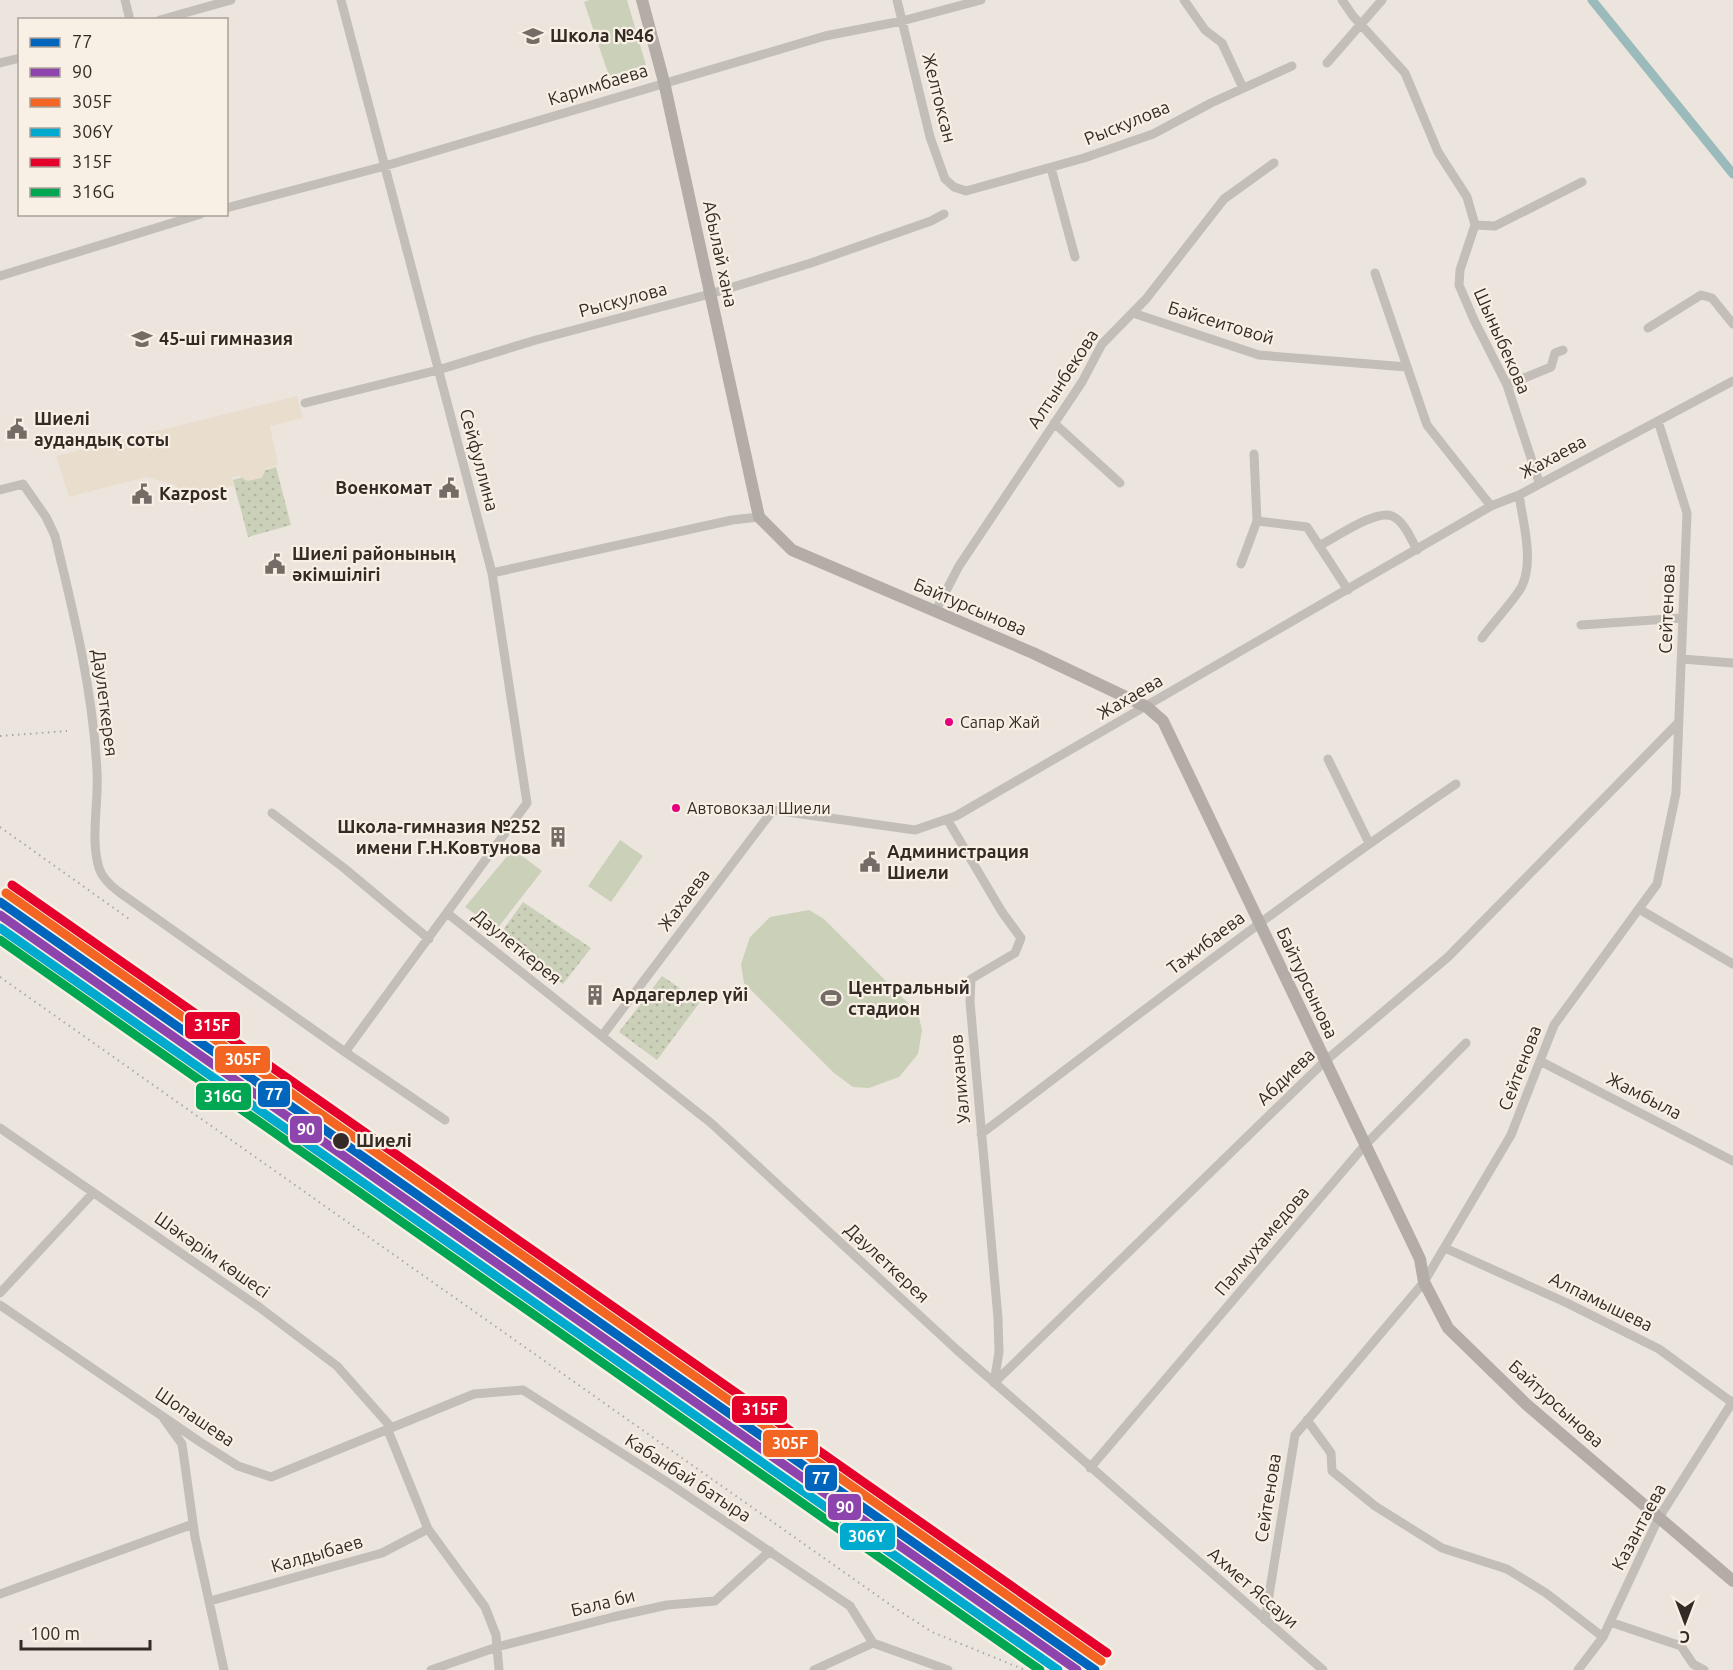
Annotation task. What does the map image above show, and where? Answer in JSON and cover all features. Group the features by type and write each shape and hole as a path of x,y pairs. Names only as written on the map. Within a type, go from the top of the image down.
{"main road":[{"name":"Абылай хана","path":"642,0 664,82 759,517"},
{"name":"Байтурсынова","path":"759,517 792,550 1033,653 1148,707 1163,721 1420,1259 1424,1282 1448,1328 1526,1404 1733,1581"}],"street":[{"path":"125,0 130,18"},
{"path":"167,18 231,0"},
{"name":"Сейфуллина","path":"341,0 492,573 527,803 447,913"},
{"name":"Желтоксан","path":"897,0 930,137 945,179 954,187 966,191"},
{"name":"Каримбаева","path":"228,207 385,166 825,36 902,21 981,0"},
{"path":"1184,0 1205,30 1222,43 1243,88"},
{"path":"1342,0 1405,73 1438,152 1467,197 1475,225 1495,226 1582,182"},
{"path":"1327,63 1382,0"},
{"path":"0,63 18,58"},
{"name":"Рыскулова","path":"966,191 1051,168 1153,134 1292,66"},
{"name":"Алтынбекова","path":"935,612 959,566 1082,382 1102,344 1133,313 1224,199 1274,163"},
{"path":"1051,168 1075,257"},
{"name":"Рыскулова","path":"305,404 438,370 536,340 710,294 828,257 931,221 944,214"},
{"path":"0,276 185,217"},
{"name":"Шыныбекова","path":"1475,225 1460,270 1460,285 1474,321 1507,385 1539,482"},
{"path":"1375,273 1427,425 1491,506"},
{"path":"1648,328 1701,295 1712,298 1733,324"},
{"name":"Байсеитовой","path":"1133,313 1259,356 1407,367"},
{"path":"1507,385 1551,367 1555,353 1563,350"},
{"name":"Жахаева","path":"602,1036 773,810 915,830 947,819 1148,707 1491,506 1519,495 1539,482 1733,381"},
{"name":"Сейтенова","path":"1265,1620 1294,1435 1424,1282 1512,1135 1554,1025 1657,884 1676,793 1687,513 1658,421"},
{"path":"1054,423 1120,483"},
{"path":"1242,564 1257,521 1254,454"},
{"name":"Даулеткерея","path":"0,490 23,484 46,517 55,536 84,656 98,772 96,850 99,869 108,883 345,1052 447,913 711,1123 994,1383 1162,1531"},
{"path":"1482,638 1521,587 1526,567 1525,533 1519,495"},
{"path":"1319,546 1377,515 1392,516 1402,525 1417,550"},
{"path":"492,573 732,520 759,517"},
{"path":"1257,521 1307,527 1348,590"},
{"path":"1581,625 1682,618"},
{"path":"1682,659 1733,663"},
{"name":"Абдиева","path":"994,1383 1324,1062 1448,957 1679,722"},
{"path":"1328,759 1369,843"},
{"name":"Тажибаева","path":"981,1134 1259,923 1369,843 1456,784"},
{"path":"272,813 344,868 429,939"},
{"name":"Уалиханов","path":"947,819 1002,912 1021,938 1015,953 971,979 970,1002 998,1318 999,1352 994,1383"},
{"path":"1639,909 1733,964"},
{"name":"Палмухамедова","path":"1090,1468 1365,1144 1466,1043"},
{"path":"345,1052 445,1120"},
{"name":"Жамбыла","path":"1540,1061 1733,1161"},
{"name":"Шәкәрім көшесі","path":"0,1128 259,1307 337,1366 388,1427 428,1529 485,1607 496,1635 499,1670"},
{"path":"0,1293 93,1193"},
{"name":"Алпамышева","path":"1444,1248 1567,1303 1659,1349 1733,1402"},
{"name":"Шопашева","path":"0,1305 200,1442 238,1466 271,1477 388,1427"},
{"name":"Кабанбай батыра","path":"388,1427 474,1394 524,1390 850,1606 873,1643"},
{"name":"Казантаева","path":"1578,1670 1603,1637 1658,1519 1733,1402"},
{"path":"159,1413 182,1444 193,1524 224,1670"},
{"path":"1307,1420 1331,1453 1332,1471 1375,1506 1442,1548 1506,1569 1545,1593 1603,1637"},
{"path":"0,1594 193,1524"},
{"name":"Калдыбаев","path":"210,1601 382,1553 428,1529"},
{"name":"Ахмет Яссауи","path":"1162,1531 1323,1670"},
{"name":"Бала би","path":"431,1670 497,1647 667,1605 715,1601 770,1551"},
{"path":"1610,1622 1681,1646 1693,1664 1704,1670"},
{"path":"814,1670 873,1643 948,1670"}],"green space":[{"path":"627,0 646,65 609,76 584,2"},
{"path":"276,467 291,525 248,537 233,480"},
{"path":"620,840 643,856 611,902 588,886"},
{"path":"513,849 542,871 497,929 465,907"},
{"path":"523,902 591,948 563,984 498,937"},
{"name":"Центральный стадион","path":"809,910 824,919 918,1013 922,1030 918,1054 899,1077 869,1088 853,1087 834,1073 744,983 741,964 750,937 770,917"},
{"path":"662,976 700,1002 657,1060 619,1032"}],"shaded area":[{"path":"297,396 303,418 270,426 278,465 266,468 262,478 247,481 240,476 232,477 234,486 180,498 176,485 146,477 69,497 56,456"}],"waterway":[{"path":"1592,0 1733,174"}],"railway":[{"path":"0,736 67,731"},
{"path":"0,827 132,921"},
{"path":"0,977 892,1606 932,1632 1025,1670"}],"transit line":[{"name":"315F","path":"12,885 1107,1653"},
{"name":"305F","path":"6,893 1101,1661"},
{"name":"77","path":"0,902 1095,1670"},
{"name":"90","path":"0,915 1077,1670"},
{"name":"306Y","path":"0,928 1058,1670"},
{"name":"316G","path":"0,940 1040,1670"}],"place":[{"name":"Школа №46","path":"533,36"},
{"name":"45-ші гимназия","path":"142,339"},
{"name":"Шиелі аудандық соты","path":"17,429"},
{"name":"Военкомат","path":"449,488"},
{"name":"Kazpost","path":"142,494"},
{"name":"Шиелі районының әкімшілігі","path":"275,564"},
{"name":"Сапар Жай","path":"949,722"},
{"name":"Автовокзал Шиели","path":"676,808"},
{"name":"Школа-гимназия №252 имени Г.Н.Ковтунова","path":"558,837"},
{"name":"Администрация Шиели","path":"870,862"},
{"name":"Ардагерлер үйі","path":"595,995"},
{"name":"Центральный стадион","path":"831,998"},
{"name":"Шиелі","path":"341,1141"}]}
